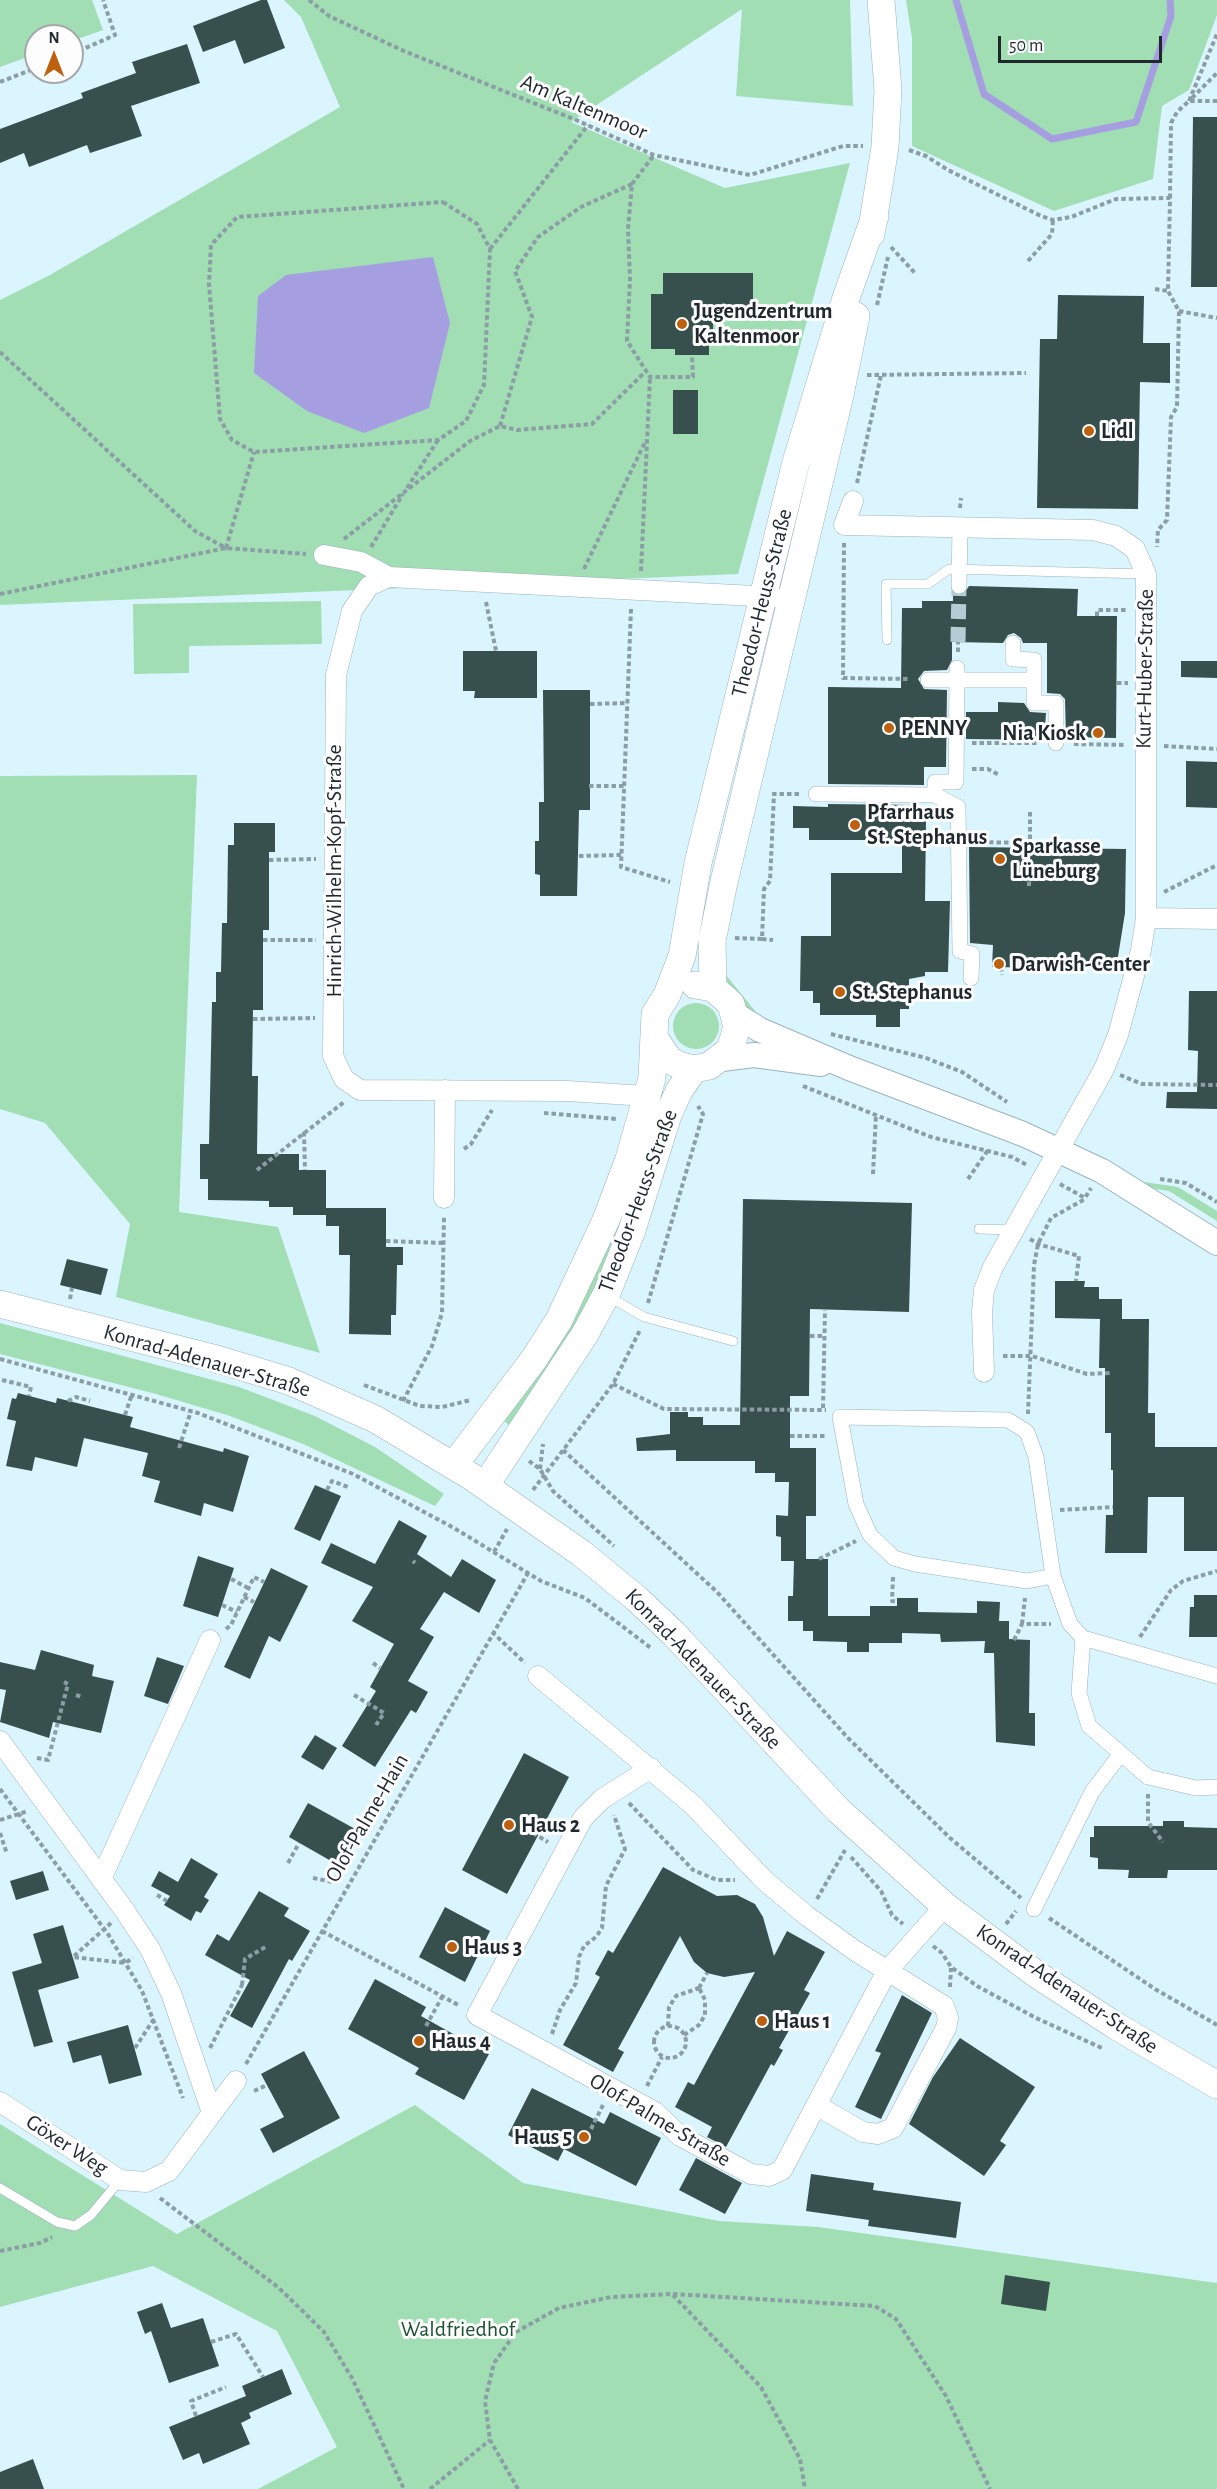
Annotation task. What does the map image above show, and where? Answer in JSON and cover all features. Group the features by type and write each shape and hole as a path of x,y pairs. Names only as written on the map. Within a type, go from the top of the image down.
{"main road":[{"name":"Theodor-Heuss-Straße","path":"713,988 712,941 840,395 874,216 885,147 888,90 881,0"},
{"name":"Theodor-Heuss-Straße","path":"454,1466 534,1359 559,1320 606,1220 629,1159 652,1078 655,1014 667,995 682,956 698,863 818,387 874,216"},
{"path":"654,1037 669,1060 694,1069 709,1066 722,1059 735,1039 736,1015 731,1004 713,988 697,984 681,987 667,995"},
{"name":"Theodor-Heuss-Straße","path":"485,1486 566,1364 606,1295 632,1230 668,1115 679,1091 694,1069"},
{"name":"Konrad-Adenauer-Straße","path":"0,1304 221,1360 289,1381 375,1419 454,1466 581,1553 637,1599 711,1673 838,1810 945,1906 1036,1974 1116,2026 1217,2085"}],"street":[{"path":"844,525 853,501"},
{"name":"Kurt-Huber-Straße","path":"844,525 1094,530 1116,536 1135,549 1146,574 1144,745 1146,918 1133,988 1104,1069 993,1267 984,1290 982,1322 985,1364"},
{"path":"959,586 960,527"},
{"path":"324,555 361,562 390,577 792,598"},
{"name":"Hinrich-Wilhelm-Kopf-Straße","path":"360,1090 344,1079 333,1056 336,675 352,611 369,586 390,577"},
{"path":"1013,643 1013,659 1034,660 1034,704 1056,704 1056,744"},
{"path":"935,795 935,782 956,782 957,674"},
{"path":"928,680 957,674 1034,680"},
{"path":"816,794 935,795 958,807 960,951 972,954 971,978"},
{"path":"1146,918 1217,919"},
{"path":"736,1015 760,1030 849,1068 949,1105 1057,1156 1102,1171 1217,1243"},
{"path":"722,1059 754,1055 849,1068"},
{"path":"360,1090 567,1091 648,1096"},
{"path":"444,1198 445,1090"},
{"path":"1057,1156 1217,1261"},
{"path":"1053,1576 1027,1581 915,1564 894,1558 870,1535 856,1504 840,1417 1008,1420 1027,1432 1036,1457 1053,1576 1070,1624 1083,1638 1217,1676"},
{"path":"1083,1638 1079,1693 1089,1726 1119,1755 1148,1777 1196,1788 1217,1787"},
{"path":"100,1879 210,1640"},
{"path":"538,1676 693,1805 765,1881 807,1916 887,1971 944,2006 948,2018 946,2028 893,2128 878,2134 863,2132 816,2104"},
{"path":"0,1741 150,1948 171,1993 212,2113"},
{"path":"1034,1909 1092,1791 1119,1755"},
{"path":"477,2015 583,1818 592,1807 620,1793 651,1768"},
{"name":"Olof-Palme-Straße","path":"477,2015 655,2112 680,2136 751,2174 769,2176 782,2170 887,1971 945,1906"},
{"path":"146,2182 169,2171 236,2081"},
{"name":"Göxer Weg","path":"0,2102 120,2180 146,2182"}],"lane":[{"path":"886,640 886,584 928,584 949,569 1146,574"},
{"path":"979,1229 1015,1230"},
{"path":"606,1295 644,1317 733,1341"},
{"path":"0,2188 57,2222 75,2226 91,2215 120,2180"}],"path":[{"path":"84,49 115,35 103,0"},
{"name":"Am Kaltenmoor","path":"309,0 329,16 393,46 588,125 654,155 750,175 843,146 860,146"},
{"path":"1190,101 1217,34"},
{"path":"0,82 24,73"},
{"path":"1146,574 1156,560 1158,530 1167,520 1171,417 1178,407 1179,311 1168,291 1171,123 1177,112 1217,73"},
{"path":"1190,101 1217,101"},
{"path":"490,249 588,125"},
{"path":"905,149 926,156 948,170 1053,220 1071,217 1116,199 1170,198"},
{"path":"500,426 532,317 515,271 538,237 581,207 632,184 654,155"},
{"path":"632,184 628,229 630,279 627,341 650,377 628,704 621,867 672,883"},
{"path":"361,562 438,440 466,421 484,385 490,249 477,224 443,202 237,217 211,245 209,284 220,419 232,440 255,452 438,440"},
{"path":"1028,261 1052,234 1053,220"},
{"path":"891,247 915,273"},
{"path":"1155,289 1168,291"},
{"path":"1179,311 1217,318"},
{"path":"0,352 195,531 226,548"},
{"path":"650,377 693,377 692,354"},
{"path":"0,363 7,360"},
{"path":"0,594 226,548 324,555 470,441 500,426 517,430 592,424 646,371"},
{"path":"861,375 1026,373"},
{"path":"853,501 881,375"},
{"path":"575,588 647,437"},
{"path":"226,548 255,452"},
{"path":"844,525 843,678 928,680"},
{"path":"482,582 496,651"},
{"path":"1096,615 1096,610 1147,611"},
{"path":"590,704 628,704"},
{"path":"1077,744 1078,738"},
{"path":"1102,738 1102,744"},
{"path":"1185,747 1217,749"},
{"path":"956,769 988,769 999,775"},
{"path":"589,786 625,786"},
{"path":"762,939 764,889 770,881 774,794 816,794"},
{"path":"1029,886 1030,811"},
{"path":"959,842 1030,843"},
{"path":"579,856 621,855"},
{"path":"269,860 334,859"},
{"path":"1146,898 1174,889 1217,865"},
{"path":"732,938 773,940"},
{"path":"263,940 334,939"},
{"path":"1001,967 1002,975"},
{"path":"1030,967 1031,974"},
{"path":"253,1019 333,1018"},
{"path":"829,1033 926,1058 953,1068 1014,1106"},
{"path":"1104,1069 1142,1084 1217,1085"},
{"path":"793,1082 932,1137 988,1150 968,1179"},
{"path":"257,1170 304,1131 360,1090"},
{"path":"543,1476 614,1384 644,1317 703,1114 697,1105"},
{"path":"444,1158 455,1155 471,1144 492,1110 502,1110"},
{"path":"536,1113 626,1120"},
{"path":"873,1174 876,1114"},
{"path":"304,1131 305,1170"},
{"path":"403,1401 432,1346 442,1314 444,1198"},
{"path":"1027,1432 1034,1266 1038,1244 1051,1218 1085,1198"},
{"path":"1015,1230 1038,1244 1079,1256 1076,1281"},
{"path":"386,1241 443,1243"},
{"path":"824,1408 825,1310"},
{"path":"810,1336 825,1336"},
{"path":"985,1364 1032,1356 1087,1374 1110,1373"},
{"path":"0,1359 191,1411 179,1448"},
{"path":"2,1380 31,1387 28,1396"},
{"path":"614,1384 664,1409 824,1408 840,1417"},
{"path":"125,1415 132,1394"},
{"path":"68,1401 76,1397 90,1401"},
{"name":"Olof-Palme-Hain","path":"191,1411 353,1474 454,1528 528,1573 492,1632 236,2081"},
{"path":"790,1436 843,1436"},
{"path":"563,1450 717,1592 848,1738 950,1838 1024,1901 1001,1929"},
{"path":"540,1469 543,1476 573,1510 621,1552"},
{"path":"327,1490 332,1481 348,1487"},
{"path":"1045,1511 1113,1507"},
{"path":"819,1559 870,1535"},
{"path":"894,1558 892,1601 897,1602"},
{"path":"1130,1652 1171,1590 1183,1581 1217,1570"},
{"path":"210,1640 231,1625 254,1577 264,1582"},
{"path":"231,1579 248,1588"},
{"path":"1014,1640 1022,1624 1027,1581"},
{"path":"244,1597 254,1602"},
{"path":"222,1605 237,1612"},
{"path":"1022,1624 1070,1624"},
{"path":"492,1632 538,1676"},
{"path":"373,1663 380,1668"},
{"path":"38,1758 48,1760 68,1684 64,1682"},
{"path":"76,1695 82,1697"},
{"path":"354,1695 384,1713 376,1725"},
{"path":"1148,1777 1148,1822 1163,1842"},
{"path":"0,1789 104,1929 142,1991 196,2134"},
{"path":"549,2055 555,2021 576,1983 579,1957 584,1946 596,1937 602,1928 606,1886 625,1849 614,1812 620,1793 693,1870 717,1880 765,1881"},
{"path":"0,1820 47,1803"},
{"path":"0,1833 7,1854"},
{"path":"288,1863 299,1843"},
{"path":"807,1916 845,1850"},
{"path":"313,1878 333,1882 349,1853 345,1851"},
{"path":"157,1895 167,1900"},
{"path":"1034,1909 1155,1989 1217,2025"},
{"path":"125,1911 73,1957 125,1963 150,1948"},
{"path":"322,1931 477,2015"},
{"path":"198,2070 244,1986 245,1959 267,1946"},
{"path":"668,2026 669,2007 676,1996 699,1988 707,1973"},
{"path":"684,2035 699,2025 705,2015 705,2000 699,1988"},
{"path":"135,2048 171,1993"},
{"path":"426,2026 442,1997"},
{"path":"668,2026 678,2028 684,2035 684,2051 678,2057 662,2057 657,2052 654,2039 656,2033 668,2026"},
{"path":"639,2103 662,2057"},
{"path":"591,2129 611,2088"},
{"path":"146,2182 167,2206 232,2251 279,2288 324,2332 352,2378 404,2489"},
{"path":"0,2251 40,2243 75,2226"},
{"path":"672,2294 761,2387 800,2458 805,2489"},
{"path":"518,2489 490,2440 485,2402 494,2363 516,2332 559,2308 611,2297 672,2294 875,2306 896,2319 946,2396 990,2489"},
{"path":"211,2342 236,2334 263,2377"},
{"path":"196,2416 191,2401 226,2387"},
{"path":"430,2489 490,2440"}],"green space":[{"path":"0,0 92,0 103,30 84,37 84,24 24,24 24,58 0,67"},
{"path":"284,0 850,0 853,106 736,96 742,9 571,122 725,188 850,163 738,574 0,605 0,300 50,275 340,107 301,17"},
{"path":"906,0 1217,0 1217,15 1189,90 1162,106 1153,179 1054,211 912,146 912,38"},
{"path":"321,601 322,644 189,646 189,673 134,674 133,604"},
{"path":"197,775 179,1212 278,1227 320,1353 116,1297 130,1224 45,1123 0,1109 0,776"},
{"path":"717,969 722,970 759,1016 746,1012"},
{"path":"696,1003 712,1010 719,1026 712,1042 696,1049 680,1042 673,1026 680,1010"},
{"path":"657,1089 668,1093 601,1292 514,1429 504,1421 545,1364"},
{"path":"1115,1166 1144,1182 1178,1187 1217,1211 1217,1221 1169,1191 1138,1186"},
{"path":"0,1323 239,1387 315,1416 375,1447 444,1494 435,1506 303,1444 230,1416 156,1394 0,1354"},
{"name":"Waldfriedhof","path":"415,2105 523,2183 719,2221 818,2227 1217,2283 1217,2489 258,2489 337,2447 277,2331 153,2266 0,2307 0,2124 177,2234"}],"shaded area":[{"path":"433,257 450,323 429,408 364,433 307,411 254,373 258,296 286,275"}],"building":[{"path":"261,0 267,0 285,48 244,64 235,40 203,52 193,26"},
{"path":"187,44 200,83 131,106 142,136 90,153 87,145 29,167 24,153 0,163 0,129 83,98 81,93 136,73 132,62"},
{"path":"1193,117 1217,117 1217,287 1191,287"},
{"name":"Jugendzentrum Kaltenmoor","path":"663,273 753,273 753,312 713,312 713,337 709,337 709,355 675,355 675,349 651,349 651,294 663,294"},
{"name":"Lidl","path":"1058,295 1144,296 1143,343 1170,343 1170,383 1140,382 1138,509 1037,508 1040,339 1057,339"},
{"path":"673,390 698,390 698,434 673,434"},
{"path":"969,586 1078,589 1077,616 1117,616 1116,738 1066,737 1065,699 1060,694 1047,693 1047,643 1023,643 1021,638 1014,633 1008,635 1003,643 952,642 952,660 947,670 924,671 918,679 924,689 947,690 946,767 924,767 924,785 828,784 828,687 901,688 902,608 922,608 922,601 953,601 953,593 963,595"},
{"path":"463,651 537,651 537,698 474,698 475,691 463,691"},
{"path":"1181,661 1217,661 1217,678 1181,677"},
{"path":"543,690 590,690 590,810 579,810 577,896 540,896 540,875 535,874 535,841 539,841 539,802 544,802"},
{"path":"998,702 1024,703 1030,712 1046,713 1044,740 966,739 966,712 998,712"},
{"path":"1186,761 1217,762 1217,808 1186,807"},
{"path":"828,804 918,805 918,821 926,821 925,901 950,901 948,972 925,972 925,976 909,979 909,1009 900,1009 900,1027 876,1027 876,1015 820,1015 820,1003 813,1003 813,991 800,991 801,936 831,936 831,873 902,873 902,840 809,840 809,828 793,828 793,806 828,807"},
{"path":"234,823 275,823 275,852 269,852 269,930 263,930 263,1010 253,1010 252,1076 258,1076 257,1154 299,1154 299,1170 326,1170 326,1215 293,1215 293,1207 269,1207 269,1201 208,1200 208,1179 200,1179 200,1144 209,1144 212,1002 216,1002 216,972 221,972 222,923 227,923 228,845 234,845"},
{"path":"969,847 1126,849 1125,913 1116,969 992,967 993,945 970,943"},
{"path":"1189,991 1217,991 1217,1109 1166,1108 1167,1092 1197,1092 1198,1051 1188,1050"},
{"path":"743,1199 912,1203 909,1312 810,1309 809,1396 790,1396 790,1448 816,1448 816,1516 806,1516 806,1559 828,1559 828,1616 870,1616 870,1606 897,1606 897,1598 918,1598 918,1612 977,1613 977,1601 1000,1602 999,1621 1009,1621 1009,1639 1030,1640 1029,1713 1035,1713 1035,1746 996,1742 994,1653 984,1653 985,1641 941,1642 940,1634 902,1633 902,1643 869,1643 869,1652 847,1652 847,1642 813,1641 813,1631 803,1631 803,1621 788,1621 788,1596 793,1596 794,1561 781,1561 781,1537 776,1536 776,1515 788,1516 789,1482 775,1482 775,1473 755,1473 755,1461 676,1461 676,1450 637,1451 636,1438 670,1434 670,1412 688,1412 688,1417 703,1417 703,1425 740,1425"},
{"path":"326,1208 386,1208 386,1247 403,1247 403,1265 397,1265 396,1315 391,1315 391,1335 349,1334 350,1255 339,1255 339,1226 326,1226"},
{"path":"67,1259 108,1269 101,1295 60,1285"},
{"path":"1055,1281 1085,1281 1084,1287 1099,1287 1099,1299 1122,1299 1122,1319 1149,1319 1148,1413 1155,1413 1155,1447 1217,1447 1217,1551 1184,1551 1184,1497 1148,1497 1147,1553 1105,1553 1106,1515 1113,1515 1113,1470 1111,1470 1111,1433 1105,1433 1105,1368 1099,1368 1100,1319 1055,1318"},
{"path":"18,1393 56,1403 57,1398 133,1417 130,1427 223,1452 224,1448 249,1456 233,1512 204,1503 201,1516 154,1502 160,1481 142,1476 148,1453 84,1438 77,1467 35,1457 32,1471 6,1466 16,1421 7,1419 12,1398 16,1399"},
{"path":"315,1485 341,1496 320,1541 294,1529"},
{"path":"399,1520 427,1536 417,1554 451,1577 462,1559 496,1580 479,1613 444,1592 420,1629 434,1637 408,1681 428,1692 416,1713 411,1710 375,1767 342,1746 376,1691 370,1687 394,1644 352,1621 373,1587 321,1563 331,1543 375,1564"},
{"path":"198,1556 234,1568 218,1617 183,1606"},
{"path":"271,1568 308,1586 280,1642 269,1636 250,1679 224,1667"},
{"path":"1194,1595 1217,1595 1217,1637 1189,1637 1190,1607 1194,1607"},
{"path":"41,1650 94,1665 92,1676 114,1681 101,1733 53,1722 49,1738 0,1722 6,1690 0,1689 0,1662 35,1670"},
{"path":"157,1657 184,1666 168,1704 144,1696"},
{"path":"315,1735 337,1748 323,1770 301,1757"},
{"name":"Haus 2","path":"524,1753 569,1777 507,1894 462,1870"},
{"path":"308,1803 357,1830 338,1865 289,1837"},
{"path":"1163,1821 1184,1821 1184,1827 1217,1828 1217,1870 1168,1870 1167,1878 1128,1878 1129,1870 1098,1869 1098,1858 1090,1857 1090,1837 1094,1837 1094,1826 1163,1826"},
{"path":"191,1858 218,1874 204,1897 209,1900 201,1913 196,1911 191,1921 164,1905 170,1896 151,1886 159,1871 178,1882"},
{"path":"663,1867 717,1896 737,1895 755,1904 763,1917 774,1956 787,1931 825,1952 804,1990 810,1993 779,2048 783,2050 774,2066 771,2064 726,2147 707,2137 712,2127 675,2107 688,2082 694,2085 755,1972 724,1977 707,1973 694,1962 680,1936 618,2049 624,2052 613,2072 563,2045 600,1977 595,1974 608,1950 613,1953"},
{"path":"43,1871 49,1890 16,1900 10,1881"},
{"path":"259,1891 289,1908 284,1916 310,1931 292,1961 289,1959 252,2028 230,2016 250,1980 205,1955 217,1934 229,1941"},
{"name":"Haus 3","path":"445,1907 490,1931 465,1982 419,1957"},
{"path":"63,1925 79,1978 38,1990 53,2042 34,2047 12,1972 42,1963 33,1934"},
{"name":"Haus 4","path":"375,1979 426,2007 421,2016 489,2054 464,2100 415,2074 419,2068 348,2029"},
{"path":"902,1995 932,2013 881,2119 855,2107 881,2053 875,2051"},
{"path":"128,2025 142,2075 109,2084 101,2055 73,2063 67,2042"},
{"path":"960,2038 1035,2087 1000,2141 1006,2145 984,2176 909,2124 933,2077"},
{"path":"304,2051 340,2118 273,2153 260,2129 284,2117 261,2074"},
{"name":"Haus 5","path":"532,2088 604,2124 610,2112 661,2138 636,2186 564,2149 558,2161 508,2135"},
{"path":"696,2158 742,2183 725,2214 679,2190"},
{"path":"811,2174 874,2183 873,2190 961,2202 956,2238 868,2226 869,2220 806,2211"},
{"path":"1005,2275 1050,2282 1046,2311 1001,2304"},
{"path":"162,2303 171,2328 203,2318 219,2366 169,2383 151,2331 145,2334 137,2312"},
{"path":"282,2369 292,2394 249,2413 251,2418 241,2423 250,2444 203,2464 199,2453 183,2460 169,2427 246,2396 242,2386"},
{"path":"33,2459 44,2489 0,2489 0,2472"}],"waterway":[{"path":"956,0 984,94 1052,139 1136,122 1171,16 1170,0"}],"tunnel":[{"path":"958,642 959,586"}],"place":[{"name":"Jugendzentrum Kaltenmoor","path":"682,324"},
{"name":"Lidl","path":"1089,431"},
{"name":"PENNY","path":"889,728"},
{"name":"Nia Kiosk","path":"1098,733"},
{"name":"Pfarrhaus St. Stephanus","path":"855,825"},
{"name":"Sparkasse Lüneburg","path":"1000,859"},
{"name":"Darwish-Center","path":"999,964"},
{"name":"St. Stephanus","path":"840,992"},
{"name":"Haus 2","path":"509,1825"},
{"name":"Haus 3","path":"452,1947"},
{"name":"Haus 1","path":"762,2021"},
{"name":"Haus 4","path":"419,2041"},
{"name":"Haus 5","path":"584,2137"}]}
